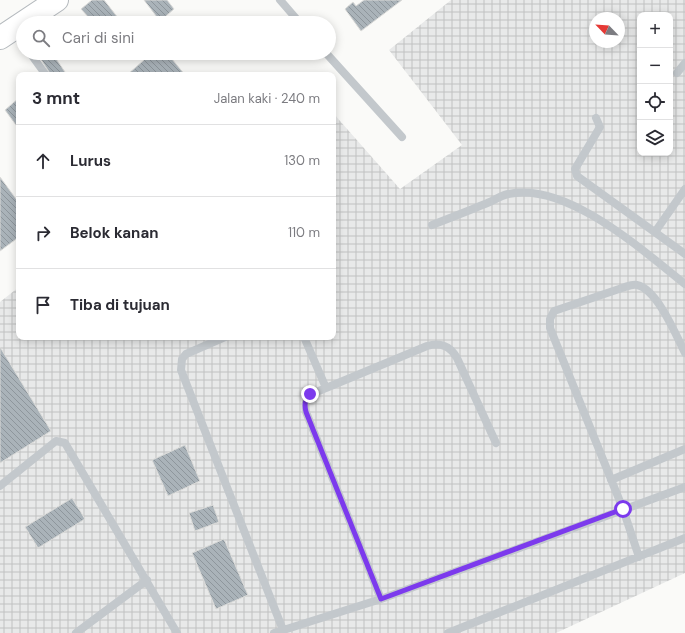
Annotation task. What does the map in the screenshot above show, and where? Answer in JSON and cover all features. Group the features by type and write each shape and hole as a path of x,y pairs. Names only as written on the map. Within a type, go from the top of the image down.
{"highway":[{"path":"38,16 57,0"}],"lane":[{"path":"280,0 294,16"},
{"path":"35,60 44,72"},
{"path":"332,60 402,137"},
{"path":"677,73 685,63"},
{"path":"596,118 600,127 576,169 576,173 685,254"},
{"path":"654,232 685,190"},
{"path":"432,225 508,194 528,193 554,197 593,216 634,244 685,284"},
{"path":"639,556 623,509 550,328 549,324 551,314 554,311 610,292 637,285 649,292 656,300 685,353"},
{"path":"217,340 186,354 182,359 181,370 283,630"},
{"path":"305,340 326,388"},
{"path":"381,599 306,412 304,405 306,399 310,394 427,346 442,344 453,351 457,358 496,443"},
{"path":"0,486 56,442 65,442 177,633"},
{"path":"611,480 685,449"},
{"path":"274,633 381,599 685,487"},
{"path":"448,633 685,538"},
{"path":"76,633 147,580"}],"shaded area":[{"path":"451,0 685,0 685,573 556,633 0,633 0,302 16,289 16,340 336,340 336,116 400,189 462,145 389,50"}],"building":[{"path":"92,0 104,0 117,16 88,16 81,9"},
{"path":"144,0 167,0 174,9 166,16 156,16"},
{"path":"364,0 402,0 361,31 345,9 353,2 356,6"},
{"path":"41,60 57,60 65,72 49,72"},
{"path":"144,60 173,60 183,72 130,72"},
{"path":"16,101 16,125 5,110"},
{"path":"0,177 16,199 16,239 0,251"},
{"path":"0,347 51,431 0,463"},
{"path":"185,445 200,481 168,496 152,460"},
{"path":"72,498 85,519 38,548 25,527"},
{"path":"213,505 219,522 195,531 189,513"},
{"path":"224,539 248,595 216,609 192,553"}],"route":[{"path":"310,394 304,405 306,412 381,599 623,509"}]}
